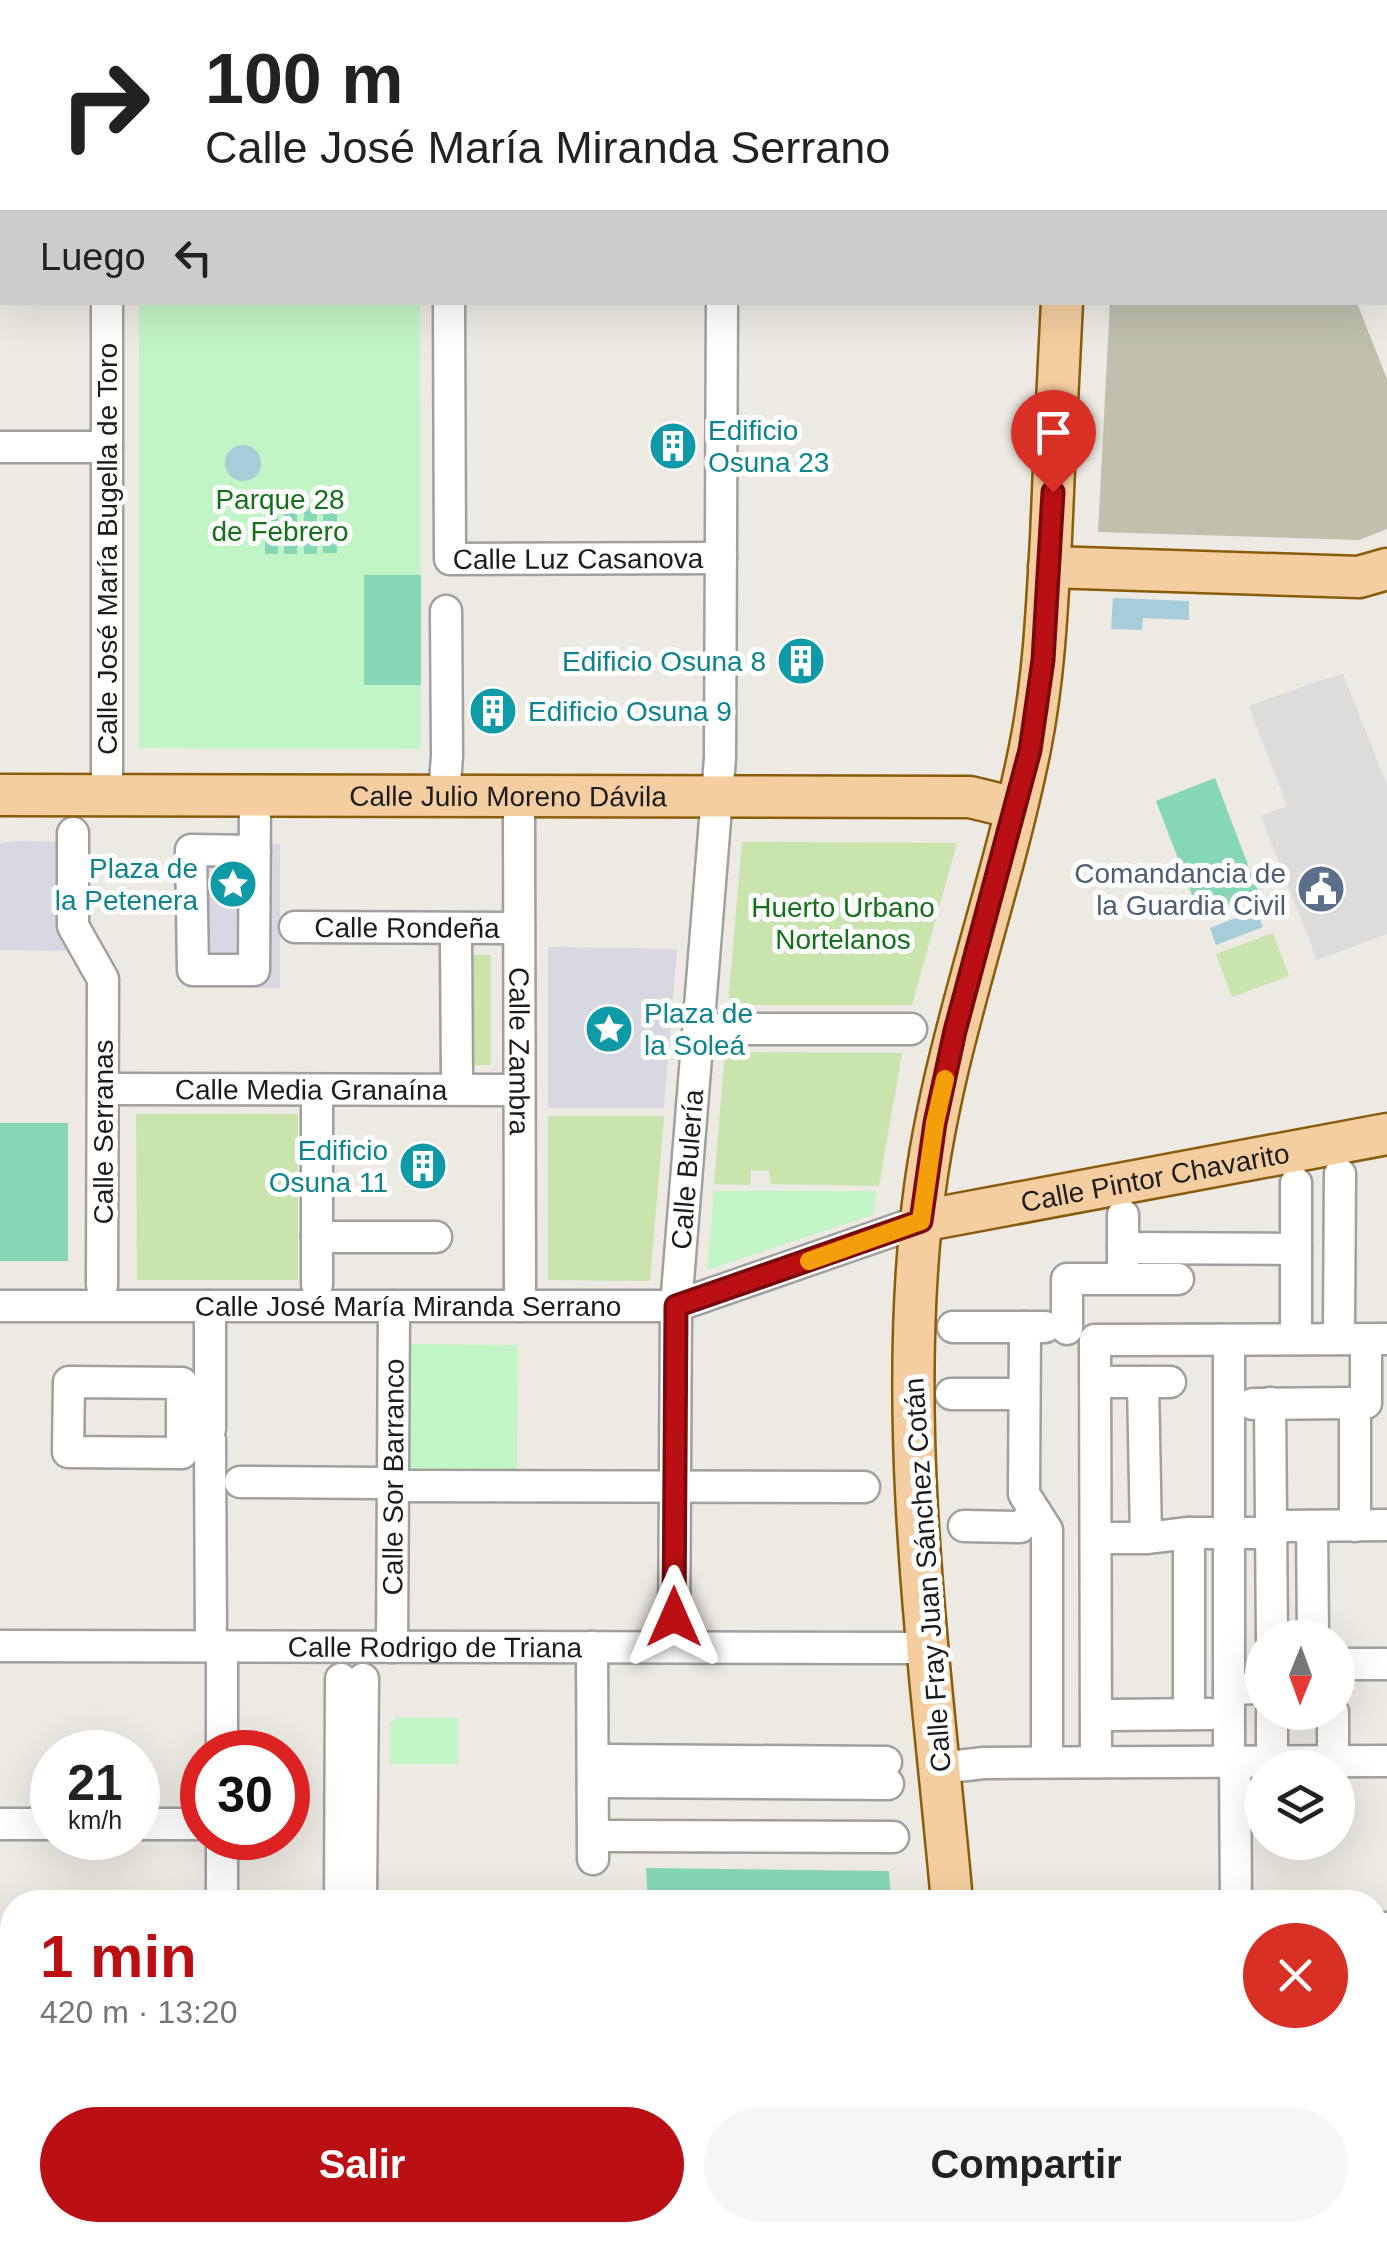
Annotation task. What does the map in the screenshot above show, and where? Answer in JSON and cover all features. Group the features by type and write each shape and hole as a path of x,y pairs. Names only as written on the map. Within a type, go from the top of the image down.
{"main road":[{"name":"Calle Fray Juan Sánchez Cotán","path":"951,1890 915,1483 913,1344 921,1221 935,1123 955,1031 1016,808 1040,690 1062,305"},
{"path":"1049,567 1352,576 1387,569"},
{"name":"Calle Julio Moreno Dávila","path":"0,795 970,797 1016,808"},
{"name":"Calle Pintor Chavarito","path":"921,1221 1387,1134"}],"street":[{"name":"Calle José María Bugella de Toro","path":"106,795 107,305"},
{"name":"Calle Luz Casanova","path":"449,305 450,559 721,558"},
{"name":"Calle Bulería","path":"674,1647 676,1306 720,758 722,305"},
{"path":"0,446 107,448"},
{"path":"444,796 446,611"},
{"path":"255,795 255,851"},
{"name":"Calle Zambra","path":"519,796 520,1306"},
{"name":"Calle Serranas","path":"73,833 73,926 102,979 102,1285"},
{"name":"Calle Rondeña","path":"295,928 519,928"},
{"path":"456,942 456,1080"},
{"path":"721,1030 911,1030"},
{"name":"Calle Media Granaína","path":"103,1089 519,1090"},
{"path":"317,1090 317,1284"},
{"path":"1339,1328 1340,1174"},
{"path":"1296,1182 1296,1328"},
{"path":"1123,1215 1123,1279"},
{"name":"Calle José María Miranda Serrano","path":"0,1306 676,1306 921,1221"},
{"path":"317,1238 436,1238"},
{"path":"1123,1248 1296,1249"},
{"path":"1096,1762 1076,1332 1067,1280 1178,1279"},
{"path":"210,1306 210,1434 221,1730"},
{"name":"Calle Sor Barranco","path":"392,1646 387,1485 394,1306"},
{"path":"953,1327 1025,1327 1376,1345 1366,1402 1228,1404"},
{"path":"1025,1327 1024,1494 1047,1530 1046,1747"},
{"path":"1229,1352 1228,1533 1236,1890"},
{"path":"1106,1382 1157,1382 1146,1538"},
{"path":"952,1394 1024,1394"},
{"path":"1270,1403 1272,1620"},
{"path":"1355,1403 1356,1526"},
{"path":"240,1482 864,1487"},
{"path":"964,1526 1020,1526 1036,1513"},
{"path":"1107,1538 1271,1533 1284,1526 1387,1525"},
{"path":"1312,1526 1313,1620"},
{"path":"1189,1533 1190,1714"},
{"name":"Calle Rodrigo de Triana","path":"0,1646 928,1648"},
{"path":"592,1647 600,1848 893,1837"},
{"path":"1355,1664 1387,1664"},
{"path":"341,1890 352,1679 361,1890"},
{"path":"940,1768 984,1763 1096,1762 1231,1727 1245,1709"},
{"path":"1108,1715 1190,1714 1231,1727 1387,1761"},
{"path":"1272,1730 1272,1744"},
{"path":"1333,1730 1333,1744"},
{"path":"606,1771 887,1773"},
{"path":"0,1824 30,1824"},
{"path":"222,1860 222,1890"}],"shaded area":[{"path":"1110,305 1358,305 1387,379 1387,529 1359,540 1098,532"},
{"path":"1343,674 1387,785 1387,934 1317,960 1261,816 1287,806 1249,706"},
{"path":"66,842 66,951 0,950 0,844"},
{"name":"Plaza de la Petenera","path":"184,842 280,844 280,988 187,988"},
{"name":"Plaza de la Soleá","path":"548,947 677,949 664,1108 548,1108"}],"green space":[{"name":"Parque 28 de Febrero","path":"139,305 420,305 421,749 139,748"},
{"path":"284,506 297,507 297,554 284,554"},
{"path":"304,506 317,506 317,554 304,554"},
{"path":"323,506 337,506 337,553 323,553"},
{"path":"265,507 278,507 278,554 265,554"},
{"path":"364,575 421,575 421,685 364,685"},
{"path":"1215,778 1259,894 1200,916 1156,801"},
{"name":"Huerto Urbano Nortelanos","path":"742,842 957,843 912,1005 728,1005"},
{"path":"1273,933 1289,976 1232,997 1216,954"},
{"path":"465,955 491,955 491,1065 465,1065"},
{"path":"725,1052 902,1053 879,1186 771,1184 769,1171 751,1170 750,1185 714,1184"},
{"path":"136,1114 298,1114 298,1280 137,1280"},
{"path":"548,1116 664,1116 650,1281 548,1280"},
{"path":"0,1123 68,1123 68,1261 0,1261"},
{"path":"714,1191 877,1191 873,1215 707,1270"},
{"path":"411,1344 518,1345 517,1471 410,1470"},
{"path":"396,1717 458,1718 458,1764 390,1764 390,1724"},
{"path":"646,1868 889,1871 890,1890 647,1890"}],"water":[{"path":"243,445 256,450 261,463 256,476 243,481 230,476 225,463 230,450"},
{"path":"1113,598 1189,601 1189,620 1143,618 1142,630 1111,629"},
{"path":"1256,910 1263,927 1216,945 1210,928"}],"slow traffic":[{"path":"809,1261 921,1221 945,1079"}],"place":[{"name":"Edificio Osuna 23","path":"673,446"},
{"name":"Edificio Osuna 8","path":"801,661"},
{"name":"Edificio Osuna 9","path":"493,711"},
{"name":"Plaza de la Petenera","path":"233,884"},
{"name":"Comandancia de la Guardia Civil","path":"1321,889"},
{"name":"Plaza de la Soleá","path":"609,1029"},
{"name":"Edificio Osuna 11","path":"423,1166"}],"route":[{"path":"674,1617 676,1306 921,1221 935,1123 955,1031 1030,750 1046,631 1053,492"}]}
